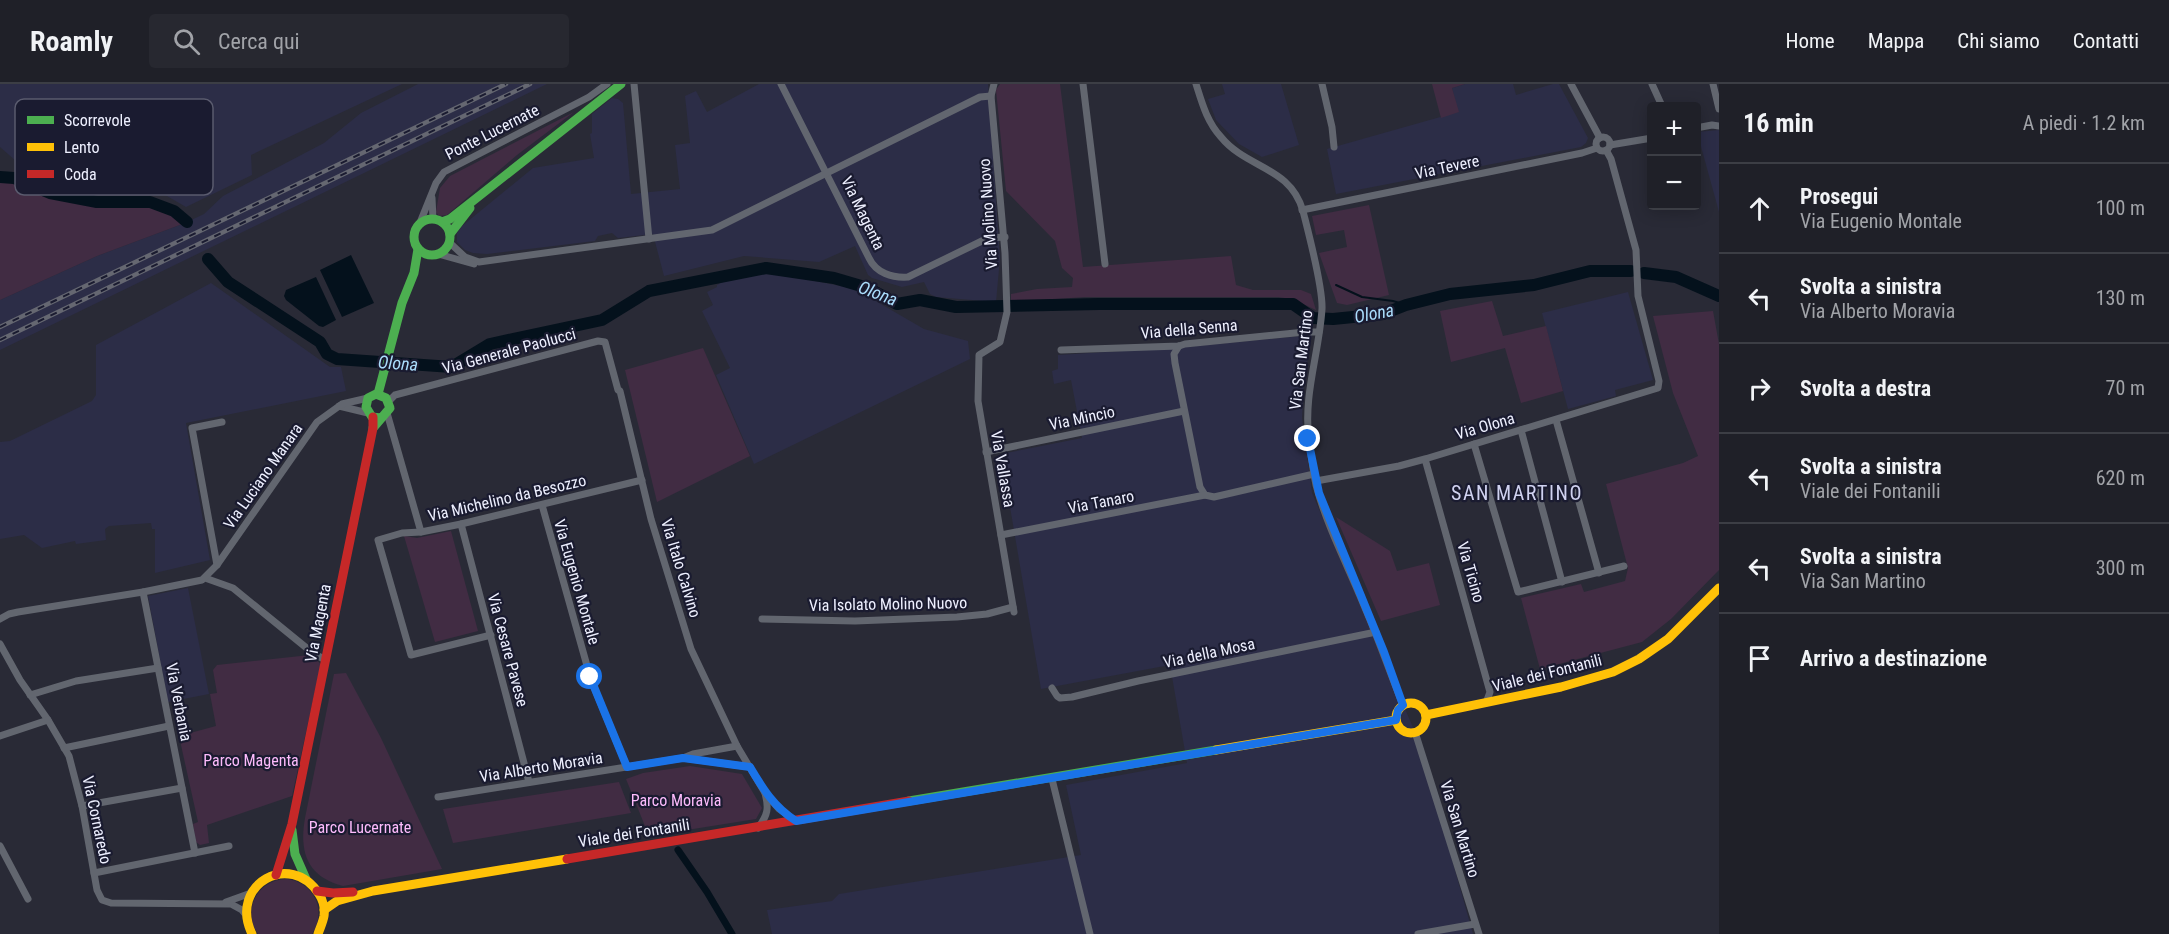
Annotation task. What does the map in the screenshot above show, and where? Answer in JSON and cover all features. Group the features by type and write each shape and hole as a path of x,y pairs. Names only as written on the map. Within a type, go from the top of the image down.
{"main road":[{"path":"384,397 368,398 366,405 377,415 390,408 384,397 383,382 402,303 414,273 418,249 414,236 419,225 450,219 621,84"},
{"path":"414,273 434,255 444,251 450,238 484,193"},
{"path":"437,221 450,238"},
{"path":"418,249 434,255"},
{"name":"Via Magenta","path":"276,875 292,824 377,415"},
{"name":"Viale dei Fontanili","path":"1426,715 1588,681 1627,666 1668,639 1719,588"},
{"path":"1411,703 1418,705 1426,715 1425,725 1415,732 1403,731 1396,720 1398,710 1403,705 1411,703"},
{"name":"Viale dei Fontanili","path":"324,910 337,901 373,891 1396,720"},
{"name":"Via Magenta","path":"292,824 295,854 306,879"},
{"path":"242,934 247,901 251,893 260,883 276,875 288,873 306,879 318,891 324,910 323,923 318,934"},
{"name":"Viale dei Fontanili","path":"318,891 333,893 373,891"},
{"path":"246,918 252,934"}],"street":[{"name":"Ponte Lucernate","path":"419,225 436,183 444,172 599,92 607,84"},
{"path":"634,84 649,239"},
{"name":"Via Magenta","path":"781,84 877,270 904,277 912,276 988,238 1005,237"},
{"name":"Via Molino Nuovo","path":"993,84 991,96 1005,237 1007,300 1007,312 1000,342"},
{"path":"1083,84 1105,264"},
{"name":"Via San Martino","path":"1196,84 1203,106 1221,138 1234,150 1289,184 1302,210 1320,291 1322,311 1310,380 1307,418 1315,477 1332,529 1376,632 1403,705"},
{"path":"1322,84 1333,131 1334,147"},
{"path":"1571,84 1600,138"},
{"path":"1652,84 1660,102"},
{"path":"1713,84 1719,109"},
{"name":"Via Magenta","path":"434,255 480,264 712,230 980,97 991,96"},
{"path":"1701,128 1719,126"},
{"path":"1600,138 1607,138 1608,147"},
{"path":"1600,138 1596,143 1600,150 1647,139"},
{"name":"Via Olona","path":"1315,477 1399,466 1656,390 1659,386 1637,285 1636,250 1611,159 1612,152 1608,147"},
{"name":"Via Tevere","path":"1302,210 1582,153 1597,148"},
{"path":"431,196 437,221"},
{"name":"Via Magenta","path":"450,238 465,257 472,261 488,262"},
{"name":"Via della Senna","path":"1061,350 1179,346 1319,329"},
{"name":"Via Italo Calvino","path":"603,341 606,344 620,391 651,519 691,649 738,746 765,793 779,809 796,821"},
{"name":"Via Generale Paolucci","path":"384,397 603,341"},
{"name":"Via Vallassa","path":"1000,342 980,352 978,357 978,401 1014,609"},
{"path":"1179,346 1174,358 1200,487 1205,495"},
{"name":"Via Luciano Manara","path":"205,578 216,567 316,422 339,406 368,398"},
{"path":"339,406 377,415 421,532"},
{"name":"Via Mincio","path":"986,452 1185,411"},
{"path":"1556,420 1599,573"},
{"path":"216,567 192,428 222,422"},
{"path":"1521,430 1562,582"},
{"path":"1474,444 1518,592 1624,566"},
{"name":"Via Ticino","path":"1425,459 1490,692"},
{"name":"Via Tanaro","path":"1001,535 1205,495 1214,496 1315,477"},
{"name":"Via Michelino da Besozzo","path":"491,635 411,655 378,540 402,533 421,532 461,524 642,480"},
{"name":"Via Eugenio Montale","path":"542,505 591,680 627,767"},
{"name":"Via Cesare Pavese","path":"461,524 529,782"},
{"path":"0,620 9,614 18,612 143,592 205,578 233,588 314,654 326,660"},
{"name":"Via Verbania","path":"143,592 195,853"},
{"name":"Via Isolato Molino Nuovo","path":"762,619 855,621 957,617 1014,609"},
{"name":"Via della Mosa","path":"1052,688 1060,698 1072,698 1138,681 1376,632"},
{"name":"Via Cornaredo","path":"0,644 69,756 82,806 99,896 105,902 231,904 246,918"},
{"path":"30,695 76,681 158,668"},
{"path":"1486,703 1490,692 1501,700"},
{"path":"0,736 48,720"},
{"path":"64,748 169,726"},
{"name":"Via San Martino","path":"1415,732 1479,934"},
{"name":"Via Alberto Moravia","path":"438,797 683,758 738,746"},
{"name":"Via Alberto Moravia","path":"683,758 750,767"},
{"path":"1052,778 1090,934"},
{"path":"82,806 182,788"},
{"path":"758,828 767,814 768,804 765,793"},
{"path":"0,846 28,899"},
{"path":"94,873 230,846"},
{"name":"Via Cornaredo","path":"221,904 251,893"},
{"path":"1418,934 1475,924"}],"shaded area":[{"path":"0,84 402,84 251,155 252,175 213,194 213,99 15,99 15,160 0,147"},
{"path":"418,84 547,84 0,350 0,300 97,256 204,214 223,196 324,143 361,113"},
{"path":"759,84 988,84 1000,258 996,302 936,297 930,294 924,282 902,287 872,278 868,275 855,246 819,262 744,256 664,276 653,234 618,238 612,233 598,236 595,241 487,254 465,250 457,242 457,233 462,226 533,168 594,158 590,134 592,133 592,114 612,98 623,103 631,194 680,189 675,145 690,143 685,96 696,91 707,112"},
{"path":"1222,84 1281,84 1299,145 1262,157 1239,144 1216,120 1208,99 1225,94"},
{"path":"1465,84 1513,84 1516,95 1559,84 1588,138 1586,143 1581,147 1336,194 1327,149 1458,112 1452,88"},
{"path":"1719,130 1719,212 1701,147 1701,132"},
{"path":"164,195 211,195 186,207"},
{"path":"351,255 374,303 342,317 320,270"},
{"path":"763,274 786,275 855,289 924,329 968,341 970,359 754,464 716,375 730,368 702,311 713,305 707,292 717,285 726,280"},
{"path":"316,277 336,320 323,327 286,300 284,296 286,290"},
{"path":"211,283 330,367 341,367 346,391 186,423 210,560 155,573 155,529 152,529 151,523 109,526 105,529 106,540 76,544 75,541 42,548 24,535 0,539 0,442 10,441 92,401 96,395 96,345"},
{"path":"1628,292 1653,380 1615,390 1616,396 1568,409 1542,313"},
{"path":"1312,335 1304,380 1302,418 1312,493 1418,739 1473,934 772,934 767,910 832,901 839,894 1081,855 1066,785 1187,763 1170,665 1041,689 1001,454 1082,438 1071,380 1054,384 1052,371 1058,369 1058,355 1185,347"},
{"path":"188,588 209,694 168,702 148,596"}],"green space":[{"path":"1000,84 1060,84 1083,267 1231,256 1236,285 1253,290 1301,290 1311,294 1316,310 1292,299 1278,297 1085,297 1011,302 1011,294 1037,289 1072,287 1073,278 1062,268 1055,241 1006,191 996,90"},
{"path":"1432,84 1465,84 1452,88 1459,112 1441,118"},
{"path":"574,112 517,155 447,215 439,216 436,212 440,188 450,176"},
{"path":"0,181 15,183 15,195 52,195 97,205 150,205 174,215 185,223 97,256 0,300"},
{"path":"1369,205 1389,295 1347,305 1337,303 1319,253 1347,247 1344,230 1316,235 1312,216"},
{"path":"1492,301 1503,336 1546,326 1563,391 1521,403 1505,348 1451,362 1440,311"},
{"path":"1713,311 1719,344 1719,570 1671,619 1642,642 1540,669 1521,598 1581,584 1584,592 1625,581 1628,568 1606,484 1683,463 1698,456 1673,393 1653,316"},
{"path":"703,348 750,456 657,502 625,370"},
{"path":"1336,517 1390,551 1397,571 1429,563 1440,605 1381,621"},
{"path":"451,531 478,631 435,642 404,536 417,538"},
{"name":"Parco Magenta","path":"310,655 321,664 292,796 207,825 209,843 200,845 196,842 193,824 198,822 179,736 216,726 210,694 217,693 213,670 217,665"},
{"name":"Parco Lucernate","path":"346,673 381,738 442,869 343,886 321,876 308,861 303,842 303,830 334,674"},
{"name":"Parco Moravia","path":"690,766 742,774 762,808 756,819 649,836 626,779 643,773"},
{"path":"619,782 631,813 453,843 443,809"},
{"path":"287,879 305,886 316,899 318,916 312,934 258,934 251,915 255,897 268,884"}],"waterway":[{"name":"Olona","path":"0,177 15,178"},
{"name":"Olona","path":"60,195 97,202 150,202 174,211 187,222"},
{"name":"Olona","path":"208,259 228,282 320,342 327,354 337,359 452,367 490,344 602,320 649,291 766,268 834,278 868,288 897,304 920,300 956,307 1293,304 1313,318 1333,319 1383,314 1406,305 1450,294 1534,285 1590,271 1631,271"},
{"name":"Olona","path":"1644,273 1676,277 1719,296"},
{"path":"1336,285 1362,297 1406,305"},
{"path":"678,850 732,934"}],"railway":[{"path":"0,327 506,84"},
{"path":"0,340 530,84"}],"traffic: fast":[{"path":"442,222 450,219 621,84"},
{"path":"450,234 470,208"},
{"path":"432,219 445,224 450,237 445,250 432,255 419,250 414,237 419,224 432,219"},
{"path":"378,394 402,303 414,273 418,249"},
{"path":"373,428 390,408 386,398 376,394 368,398 366,407 372,417 381,418"},
{"path":"909,801 1216,750"},
{"path":"292,830 295,854 306,879"}],"traffic: slow":[{"path":"1426,715 1561,687 1613,672 1639,659 1668,639 1719,588"},
{"path":"1411,703 1422,707 1426,718 1422,729 1411,733 1400,729 1396,718 1400,707 1411,703"},
{"path":"1216,750 1396,720"},
{"path":"324,910 337,901 373,891 567,859"},
{"path":"252,934 247,916 248,900 255,888 266,879 279,874 293,875 307,881 319,894 323,902 324,913 318,934"}],"traffic: jam":[{"path":"276,875 292,824 373,428 373,417"},
{"path":"567,859 909,801"},
{"path":"317,891 353,892"}],"district":[{"name":"SAN MARTINO","path":"1517,493"}],"route":[{"path":"590,677 627,767 683,758 750,767 765,793 784,814 796,821 1384,724 1396,720 1398,710 1403,705 1384,652 1316,485 1308,439"}]}
